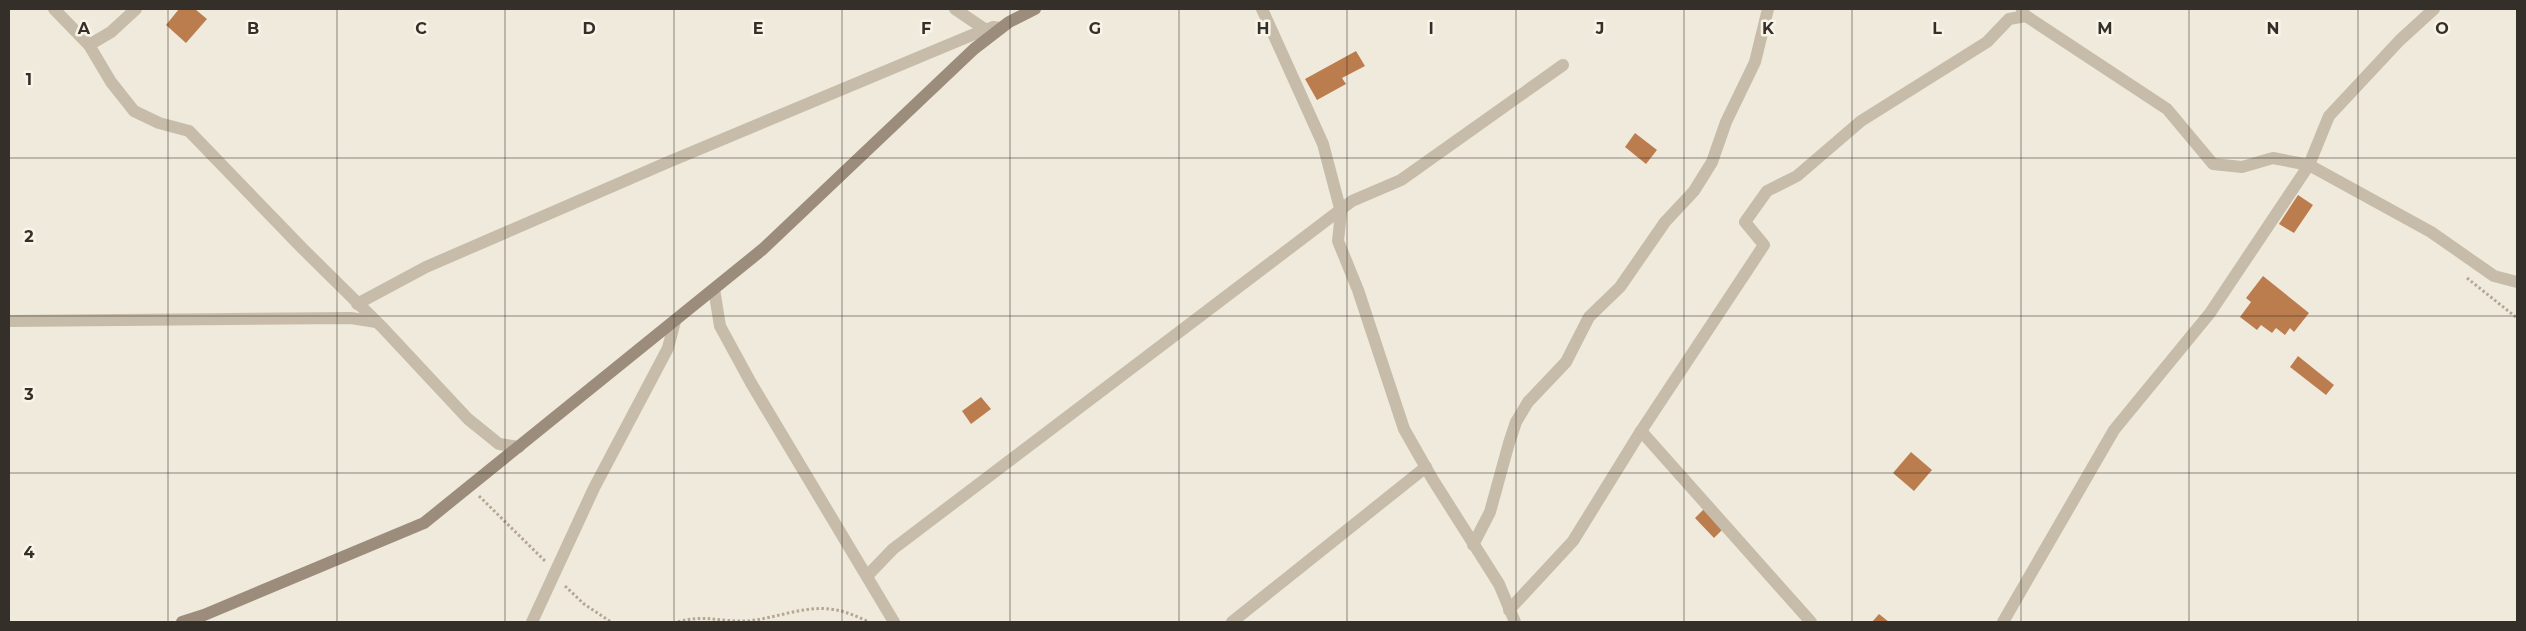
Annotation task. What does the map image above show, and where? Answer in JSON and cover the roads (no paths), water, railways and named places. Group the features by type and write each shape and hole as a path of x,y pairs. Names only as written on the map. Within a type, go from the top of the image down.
{"street":[{"path":"54,9 89,44 111,82 134,111 159,123 189,131 357,304 383,328 468,419 499,444 519,447"},
{"path":"89,44 111,32 136,9"},
{"path":"955,9 986,30"},
{"path":"182,622 204,615 424,523 763,249 974,49 1001,28 1015,14 1035,9"},
{"path":"1262,9 1322,144 1341,212 1338,241 1358,290 1404,429 1473,545 1499,584 1515,622"},
{"path":"1473,545 1490,512 1516,422 1528,402 1566,362 1589,317 1620,287 1665,222 1694,190 1712,162 1726,122 1755,62 1768,9"},
{"path":"2002,622 2114,430 2210,313 2309,165 2328,116 2400,40 2434,9"},
{"path":"1509,610 1573,541 1640,430 1764,245 1746,222 1767,191 1797,176 1861,121 1987,42 2009,19 2023,12 2167,110 2213,164 2242,167 2273,158 2309,165 2431,232 2494,276 2517,282"},
{"path":"357,304 434,263 666,162 992,27 1001,28"},
{"path":"867,576 893,550 1187,325 1341,212 1352,201 1401,180 1563,65"},
{"path":"714,289 720,326 751,383 894,622"},
{"path":"9,321 351,318 375,322 383,328"},
{"path":"532,622 621,433 668,348 675,321"},
{"path":"1640,430 1811,622"},
{"path":"1232,622 1426,468"}]}
